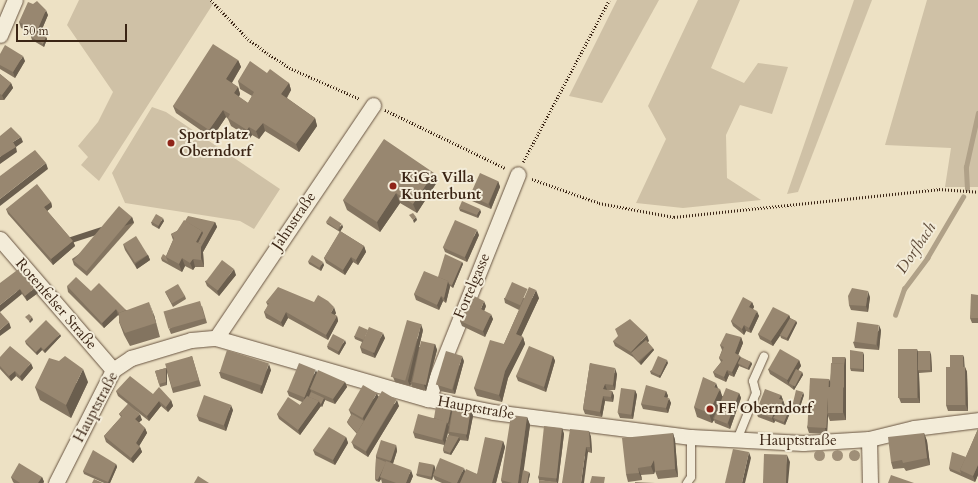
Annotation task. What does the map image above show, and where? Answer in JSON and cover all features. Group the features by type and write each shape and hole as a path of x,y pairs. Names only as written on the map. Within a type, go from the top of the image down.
{"street":[{"path":"0,35 15,0"},
{"name":"Jahnstraße","path":"216,338 373,105"},
{"name":"Fortelgasse","path":"428,399 518,174"},
{"name":"Rotenfelser Straße","path":"0,239 113,370"},
{"name":"Hauptstraße","path":"56,483 113,370 131,358 191,340 216,338 428,399 493,412 690,438 803,443 869,439 914,428 978,420"},
{"path":"869,439 870,483"}],"lane":[{"path":"737,440 756,393 753,381 764,356"},
{"path":"687,483 691,477 690,438"}],"path":[{"path":"211,0 248,39 292,69 373,105 518,174 599,203 674,217 939,189 978,192"},
{"path":"518,174 609,0"}],"shaded area":[{"path":"79,0 210,0 213,4 99,181 81,165 88,157 78,146 98,122 113,92 67,25"},
{"path":"617,0 659,0 602,103 569,96"},
{"path":"698,0 740,0 711,68 744,83 758,63 788,67 772,114 740,105 726,135 727,178 761,200 683,208 636,203 666,139 648,106"},
{"path":"854,0 872,0 798,192 787,194"},
{"path":"927,0 978,0 978,187 945,187 951,148 885,145"},
{"name":"Sportplatz Oberndorf","path":"152,107 166,112 280,189 254,229 240,221 125,203 112,173"}],"building":[{"path":"37,1 46,10 37,31 19,22 28,2 33,4"},
{"path":"34,31 46,37 43,44 31,37"},
{"path":"213,44 238,60 226,79 238,87 234,93 248,103 254,92 238,81 250,61 267,73 270,69 289,83 281,94 315,118 296,144 263,123 256,131 249,127 247,130 228,118 230,114 223,110 209,130 173,106"},
{"path":"5,45 23,56 13,72 0,65 0,54"},
{"path":"0,74 11,83 2,95 0,94"},
{"path":"11,127 21,137 13,142 16,147 0,157 0,136"},
{"name":"KiGa Villa Kunterbunt","path":"384,139 434,173 413,204 396,193 377,222 343,200"},
{"path":"35,150 46,163 0,199 0,176"},
{"path":"480,173 498,181 488,204 470,196"},
{"path":"37,184 51,202 44,207 73,241 51,259 6,209"},
{"path":"462,201 480,209 477,215 459,208"},
{"path":"119,206 132,217 86,271 73,260"},
{"path":"413,213 416,217 413,220 409,215"},
{"path":"156,214 163,218 158,226 152,222"},
{"path":"188,216 215,222 201,247 201,244 198,243 203,233 185,221"},
{"path":"330,216 342,224 338,230 326,222"},
{"path":"184,220 202,231 196,242 201,244 201,260 193,259 190,263 182,258 179,264 166,257 174,238 171,234 177,231"},
{"path":"455,220 477,230 465,257 443,247"},
{"path":"340,231 364,246 356,260 351,257 343,270 324,258"},
{"path":"136,236 148,255 135,263 123,244"},
{"path":"163,254 166,256 168,262 161,258"},
{"path":"445,254 462,262 452,285 449,284 448,281 438,277"},
{"path":"312,255 323,262 319,268 308,261"},
{"path":"222,260 234,269 218,291 206,282"},
{"path":"20,268 36,287 25,296 20,289 0,305 0,283"},
{"path":"424,271 448,281 444,298 441,296 437,305 414,294"},
{"path":"76,277 91,291 99,283 126,310 119,313 116,309 102,323 67,286"},
{"path":"512,282 528,289 520,305 505,298"},
{"path":"178,284 185,296 172,304 165,292"},
{"path":"278,287 314,302 318,295 334,307 331,313 337,316 326,335 286,312 281,322 264,312 269,303 266,302"},
{"path":"529,287 536,290 516,334 523,337 505,371 499,395 474,388 490,340 504,344"},
{"path":"852,288 868,291 866,306 849,305 848,296"},
{"path":"971,294 978,295 978,318 970,318"},
{"path":"472,295 484,301 481,309 491,314 483,331 460,321"},
{"path":"743,297 752,302 749,307 757,311 749,328 744,325 742,329 731,321"},
{"path":"200,301 205,318 168,329 163,311"},
{"path":"149,302 156,323 125,333 119,322 119,313"},
{"path":"773,307 789,315 771,341 758,334"},
{"path":"0,312 9,322 0,330"},
{"path":"29,314 32,317 29,321 25,317"},
{"path":"790,318 796,321 787,338 780,335"},
{"path":"630,319 647,335 631,352 613,341 618,336 615,329"},
{"path":"46,320 60,334 44,350 41,347 36,352 25,341"},
{"path":"407,320 421,324 405,381 391,377"},
{"path":"857,322 879,325 876,345 854,342"},
{"path":"359,326 368,330 364,340 355,336"},
{"path":"369,327 383,333 374,353 360,347"},
{"path":"726,333 741,337 735,353 740,356 732,372 727,370 724,377 713,372 723,360 719,358 724,347 720,345"},
{"path":"333,334 345,340 339,351 327,346"},
{"path":"646,340 653,348 638,361 631,353"},
{"path":"421,341 435,344 426,385 412,382"},
{"path":"10,346 31,363 20,376 15,371 9,376 0,366 0,357"},
{"path":"529,346 553,356 544,387 516,376"},
{"path":"780,349 799,360 788,380 768,369"},
{"path":"898,349 917,349 917,398 898,398"},
{"path":"227,350 269,364 262,385 220,372"},
{"path":"850,350 863,352 863,369 850,368"},
{"path":"446,351 462,356 452,389 436,384"},
{"path":"918,351 930,351 930,370 918,370"},
{"path":"950,355 963,355 963,367 950,367"},
{"path":"65,356 83,369 66,405 35,387 49,358 59,361"},
{"path":"192,356 199,380 172,388 165,364"},
{"path":"658,356 667,360 660,376 651,372"},
{"path":"741,357 751,362 748,368 738,363"},
{"path":"832,357 845,357 844,366 844,364 832,363"},
{"path":"299,363 316,370 304,398 288,391"},
{"path":"590,363 615,368 613,385 605,384 603,389 612,391 611,397 603,396 600,412 583,409"},
{"path":"831,363 844,364 844,388 830,387"},
{"path":"946,367 965,367 965,405 946,405"},
{"path":"166,368 166,382 159,384 155,371"},
{"path":"796,369 802,372 795,386 789,383"},
{"path":"318,370 345,382 333,399 310,389"},
{"path":"130,376 153,394 159,387 171,400 166,407 159,401 147,416 116,391"},
{"path":"703,377 716,383 714,387 720,389 709,413 694,407"},
{"path":"810,378 829,379 826,428 807,427"},
{"path":"363,385 377,393 362,418 348,410"},
{"path":"646,385 666,391 664,397 669,398 666,408 641,404"},
{"path":"828,387 843,387 843,413 828,413"},
{"path":"621,388 635,390 631,415 618,413"},
{"path":"726,388 739,393 727,424 714,419"},
{"path":"765,389 781,395 779,399 783,400 781,405 777,403 772,418 756,412"},
{"path":"796,390 803,392 799,405 793,403"},
{"path":"382,391 397,400 366,451 351,442"},
{"path":"311,392 324,398 321,404 319,401 309,397"},
{"path":"204,395 231,405 224,426 196,416"},
{"path":"307,396 319,401 298,430 277,414 288,397 300,405"},
{"path":"128,404 140,414 135,419 145,428 136,443 140,447 131,458 104,436 122,416 119,414"},
{"path":"436,406 451,409 448,423 434,418"},
{"path":"453,407 471,410 467,435 449,432"},
{"path":"781,407 789,410 784,422 773,418"},
{"path":"352,414 364,421 357,433 347,422"},
{"path":"418,414 447,422 442,440 413,432"},
{"path":"511,415 527,417 518,483 501,480"},
{"path":"544,426 562,428 557,479 539,477"},
{"path":"329,427 346,437 333,460 313,450"},
{"path":"570,429 589,431 590,447 586,447 581,483 562,483"},
{"path":"978,429 978,465 973,476 960,470"},
{"path":"673,433 675,469 655,471 654,460 651,466 638,468 639,473 626,474 622,438"},
{"path":"924,433 927,458 903,463 902,460 891,462 888,437"},
{"path":"448,435 459,437 450,453 443,450"},
{"path":"485,437 503,441 492,483 460,483 466,469 477,474"},
{"path":"381,440 396,445 391,461 376,456"},
{"path":"733,449 749,452 742,483 725,483"},
{"path":"93,450 116,464 108,482 83,471"},
{"path":"952,452 966,457 960,470 961,473 949,468"},
{"path":"764,454 787,455 786,483 763,483"},
{"path":"376,458 386,462 378,479 375,479"},
{"path":"440,458 464,468 457,483 452,483 433,475"},
{"path":"386,461 411,470 406,483 396,483 380,477"},
{"path":"419,462 434,465 431,477 417,474"},
{"path":"19,463 42,477 38,483 20,483 11,477"},
{"path":"523,470 529,472 527,483 521,483"},
{"path":"891,475 914,483 888,483"},
{"path":"198,476 209,483 194,483"},
{"path":"592,476 605,477 604,483 590,483"},
{"path":"94,479 103,483 92,483"},
{"path":"539,480 557,482 557,483 539,483"}],"waterway":[{"name":"Dorfbach","path":"967,189 966,167 978,113"},
{"name":"Dorfbach","path":"895,315 904,289 927,258 963,197"}],"place":[{"name":"Sportplatz Oberndorf","path":"171,143"},
{"name":"KiGa Villa Kunterbunt","path":"393,186"},
{"name":"FF Oberndorf","path":"710,409"}]}
